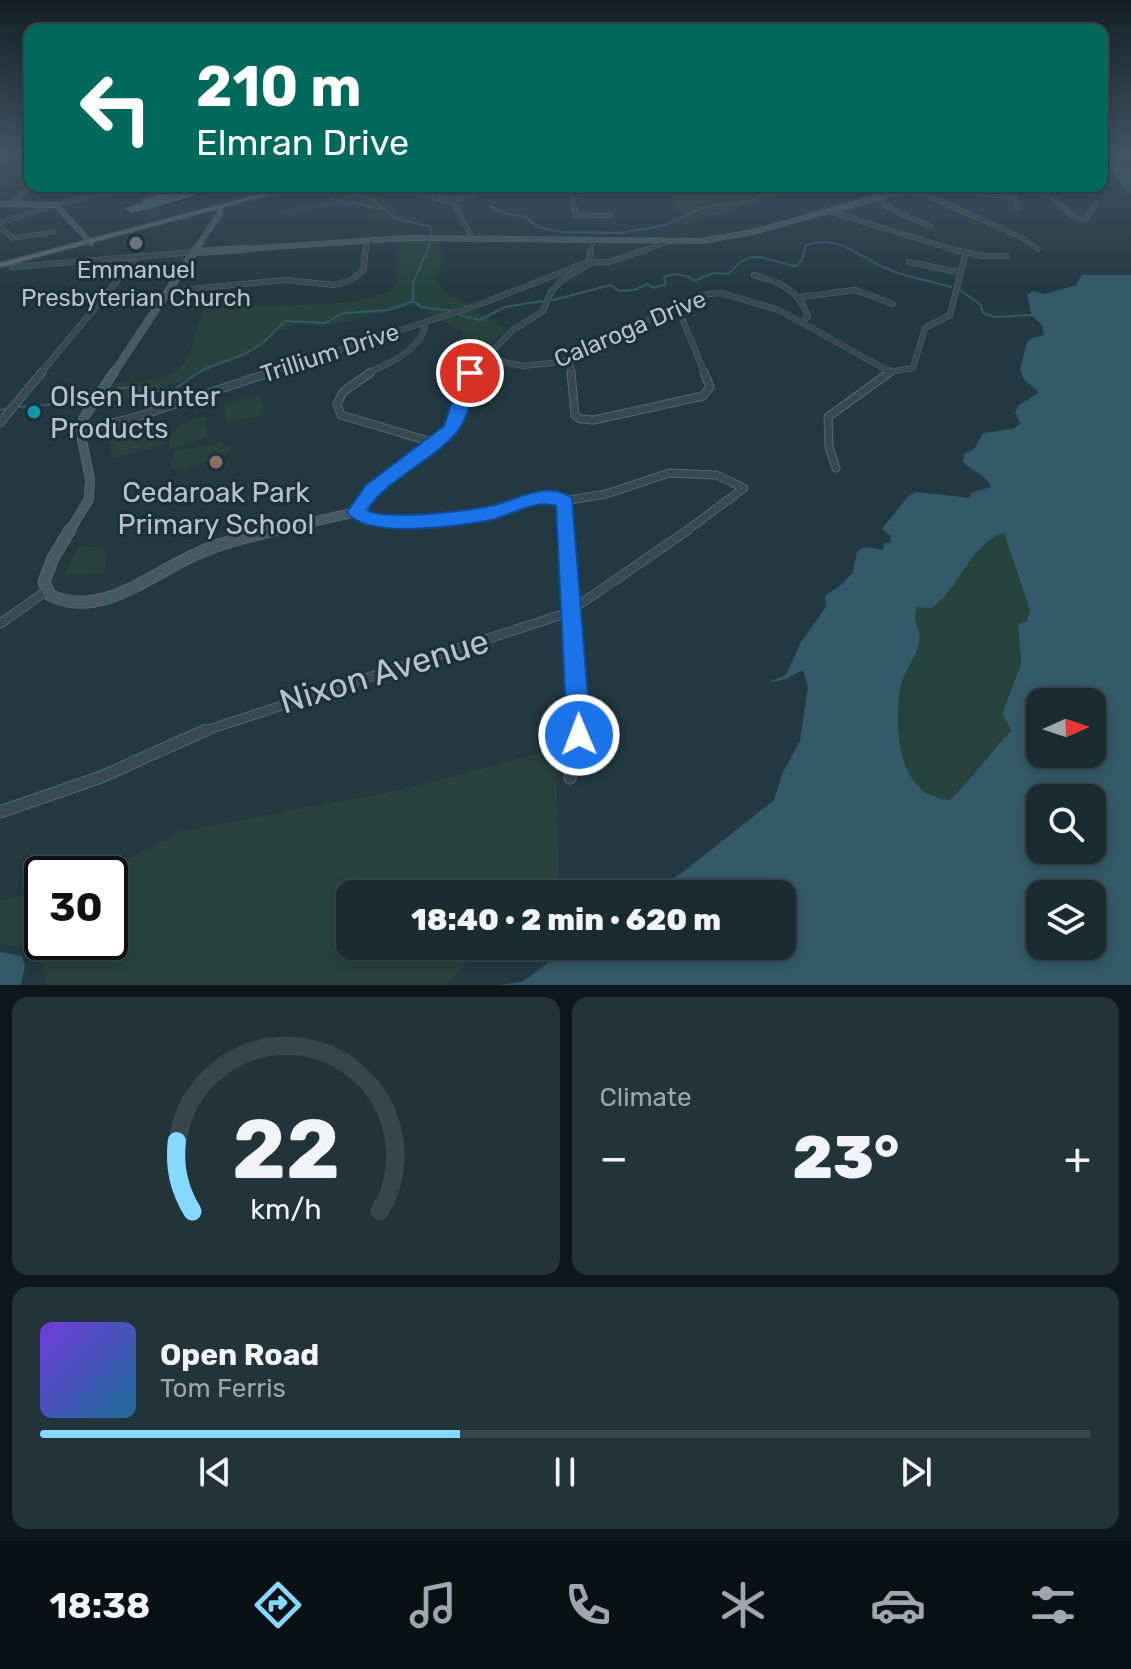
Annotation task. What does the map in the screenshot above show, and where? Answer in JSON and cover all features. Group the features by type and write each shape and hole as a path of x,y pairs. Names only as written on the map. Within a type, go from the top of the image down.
{"main road":[{"path":"0,265 251,199"}],"street":[{"path":"11,204 17,199"},
{"path":"0,204 56,205 79,199"},
{"path":"442,199 456,199"},
{"path":"573,199 575,215 612,216"},
{"path":"12,267 367,240 472,238 668,242 734,236 871,199"},
{"path":"876,199 900,214 930,226"},
{"path":"935,199 1021,237 1038,249"},
{"path":"1016,199 1017,208"},
{"path":"1058,199 1068,215 1082,221 1096,204"},
{"path":"450,201 464,219 472,238"},
{"path":"56,205 91,243"},
{"path":"45,208 0,225 13,238 44,231 54,232"},
{"path":"46,591 44,577 85,508 91,492 80,431 87,410 170,291 220,213 219,208"},
{"path":"828,211 859,225 914,237 965,255 1006,256"},
{"path":"170,291 285,280 325,285 345,283 363,271 367,240"},
{"path":"46,591 68,599 106,597 212,547 356,512 372,489 435,443 453,425 466,380 483,358 513,330 543,311 551,292 561,281 590,263 593,241"},
{"name":"Trillium Drive","path":"80,431 128,420 426,322 590,263 609,262 668,242"},
{"path":"836,468 829,447 828,417 890,372 913,368 925,328 950,315 958,272 965,255"},
{"path":"0,423 137,257"},
{"path":"909,262 958,272"},
{"path":"754,275 780,283 801,297 808,317 801,322"},
{"path":"801,297 855,290 893,304"},
{"name":"Calaroga Drive","path":"483,358 531,366 570,358 677,306 708,294 721,293 774,308 890,372"},
{"path":"570,358 575,415 580,419 594,420 703,396 710,387 677,306"},
{"path":"426,322 426,331 410,349 347,388 337,404 341,415 347,419 435,443"},
{"name":"Nixon Avenue","path":"0,812 106,775 175,741 223,723 567,613 644,562 744,488 716,475 669,473 612,493 563,501"},
{"path":"356,512 374,522 396,523 495,512 541,496 563,501 568,509 580,725 570,778"},
{"path":"0,624 46,591"}],"green space":[{"path":"384,199 399,217 368,219 367,207 346,204 277,215 305,204 309,206 327,201"},
{"path":"672,199 768,199 685,224"},
{"path":"441,239 442,265 434,278 446,293 470,305 434,318 419,307 407,306 323,327 296,324 278,331 257,349 180,382 97,406 111,383 165,377 182,366 190,352 202,313 207,308 341,303 379,296 392,290 397,283 394,240"},
{"path":"475,309 507,329 476,359 458,347 466,336 462,330 439,320"},
{"path":"261,396 264,415 226,423 224,404"},
{"path":"204,416 208,437 170,449 174,430"},
{"path":"159,425 164,444 112,459 109,440"},
{"path":"220,443 231,447 230,452 189,468 170,469 175,451"},
{"path":"1005,533 1030,610 1027,621 1020,622 1017,632 1021,664 1002,714 1012,730 950,800 933,796 919,787 909,774 899,742 900,689 919,643 915,613 917,607 931,607 983,546"},
{"path":"79,546 100,548 106,552 106,566 102,573 64,575"},
{"path":"556,749 559,880 336,880 336,960 468,960 447,985 46,985 43,960 128,960 128,859 182,831 404,789"},
{"path":"24,894 24,946 0,944 0,900"}],"water":[{"path":"1082,275 1131,275 1131,985 499,985 522,982 552,960 796,960 796,880 670,880 774,800 783,772 800,741 808,687 803,670 786,679 767,683 786,675 801,642 826,607 825,596 853,572 857,551 866,547 883,550 884,543 891,542 890,536 882,529 909,495 917,492 971,498 970,493 991,487 963,462 964,454 975,448 983,433 1012,429 1021,424 1015,413 1018,406 1039,392 1024,380 1020,369 1027,342 1044,335 1042,325 1032,316 1027,295 1033,291 1045,294 1076,285","holes":["1004,533 1030,610 1027,621 1018,624 1021,664 1002,714 1012,730 950,800 933,796 919,787 910,775 899,742 900,689 919,643 915,618 917,607 931,608 941,600 982,547"]},
{"path":"0,952 22,956 25,965 21,985 0,985"}],"building":[{"path":"138,199 187,199 130,214 123,207 142,202"}],"waterway":[{"path":"332,199 381,209"},
{"path":"371,199 395,218 430,227 431,233"},
{"path":"490,206 504,213 526,217 537,227 561,232 620,233 666,225 704,207 755,199"},
{"path":"553,300 611,285 619,291 634,290 647,284 653,288 666,284 664,277 672,275 684,275 694,281 713,273 729,274 737,265 753,257 796,266 802,260 806,245 816,242 835,243 895,272 951,287"},
{"path":"413,299 413,283 430,244"},
{"path":"960,290 981,305 983,313 995,317 1032,315"},
{"path":"109,389 137,387 142,394 176,388 202,370 245,354 264,342 285,321 325,323 343,313 389,310 413,301 421,307 452,311"},
{"path":"459,315 480,320 505,307 542,301"},
{"path":"18,407 47,405 94,391"},
{"path":"0,410 6,409"}],"place":[{"name":"Emmanuel Presbyterian Church","path":"136,243"},
{"name":"Olsen Hunter Products","path":"34,412"},
{"name":"Cedaroak Park Primary School","path":"216,462"}],"route":[{"path":"470,373 458,416 450,429 428,449 372,489 356,512 371,521 388,523 491,513 541,496 559,498 565,503 568,509 579,735"}]}
